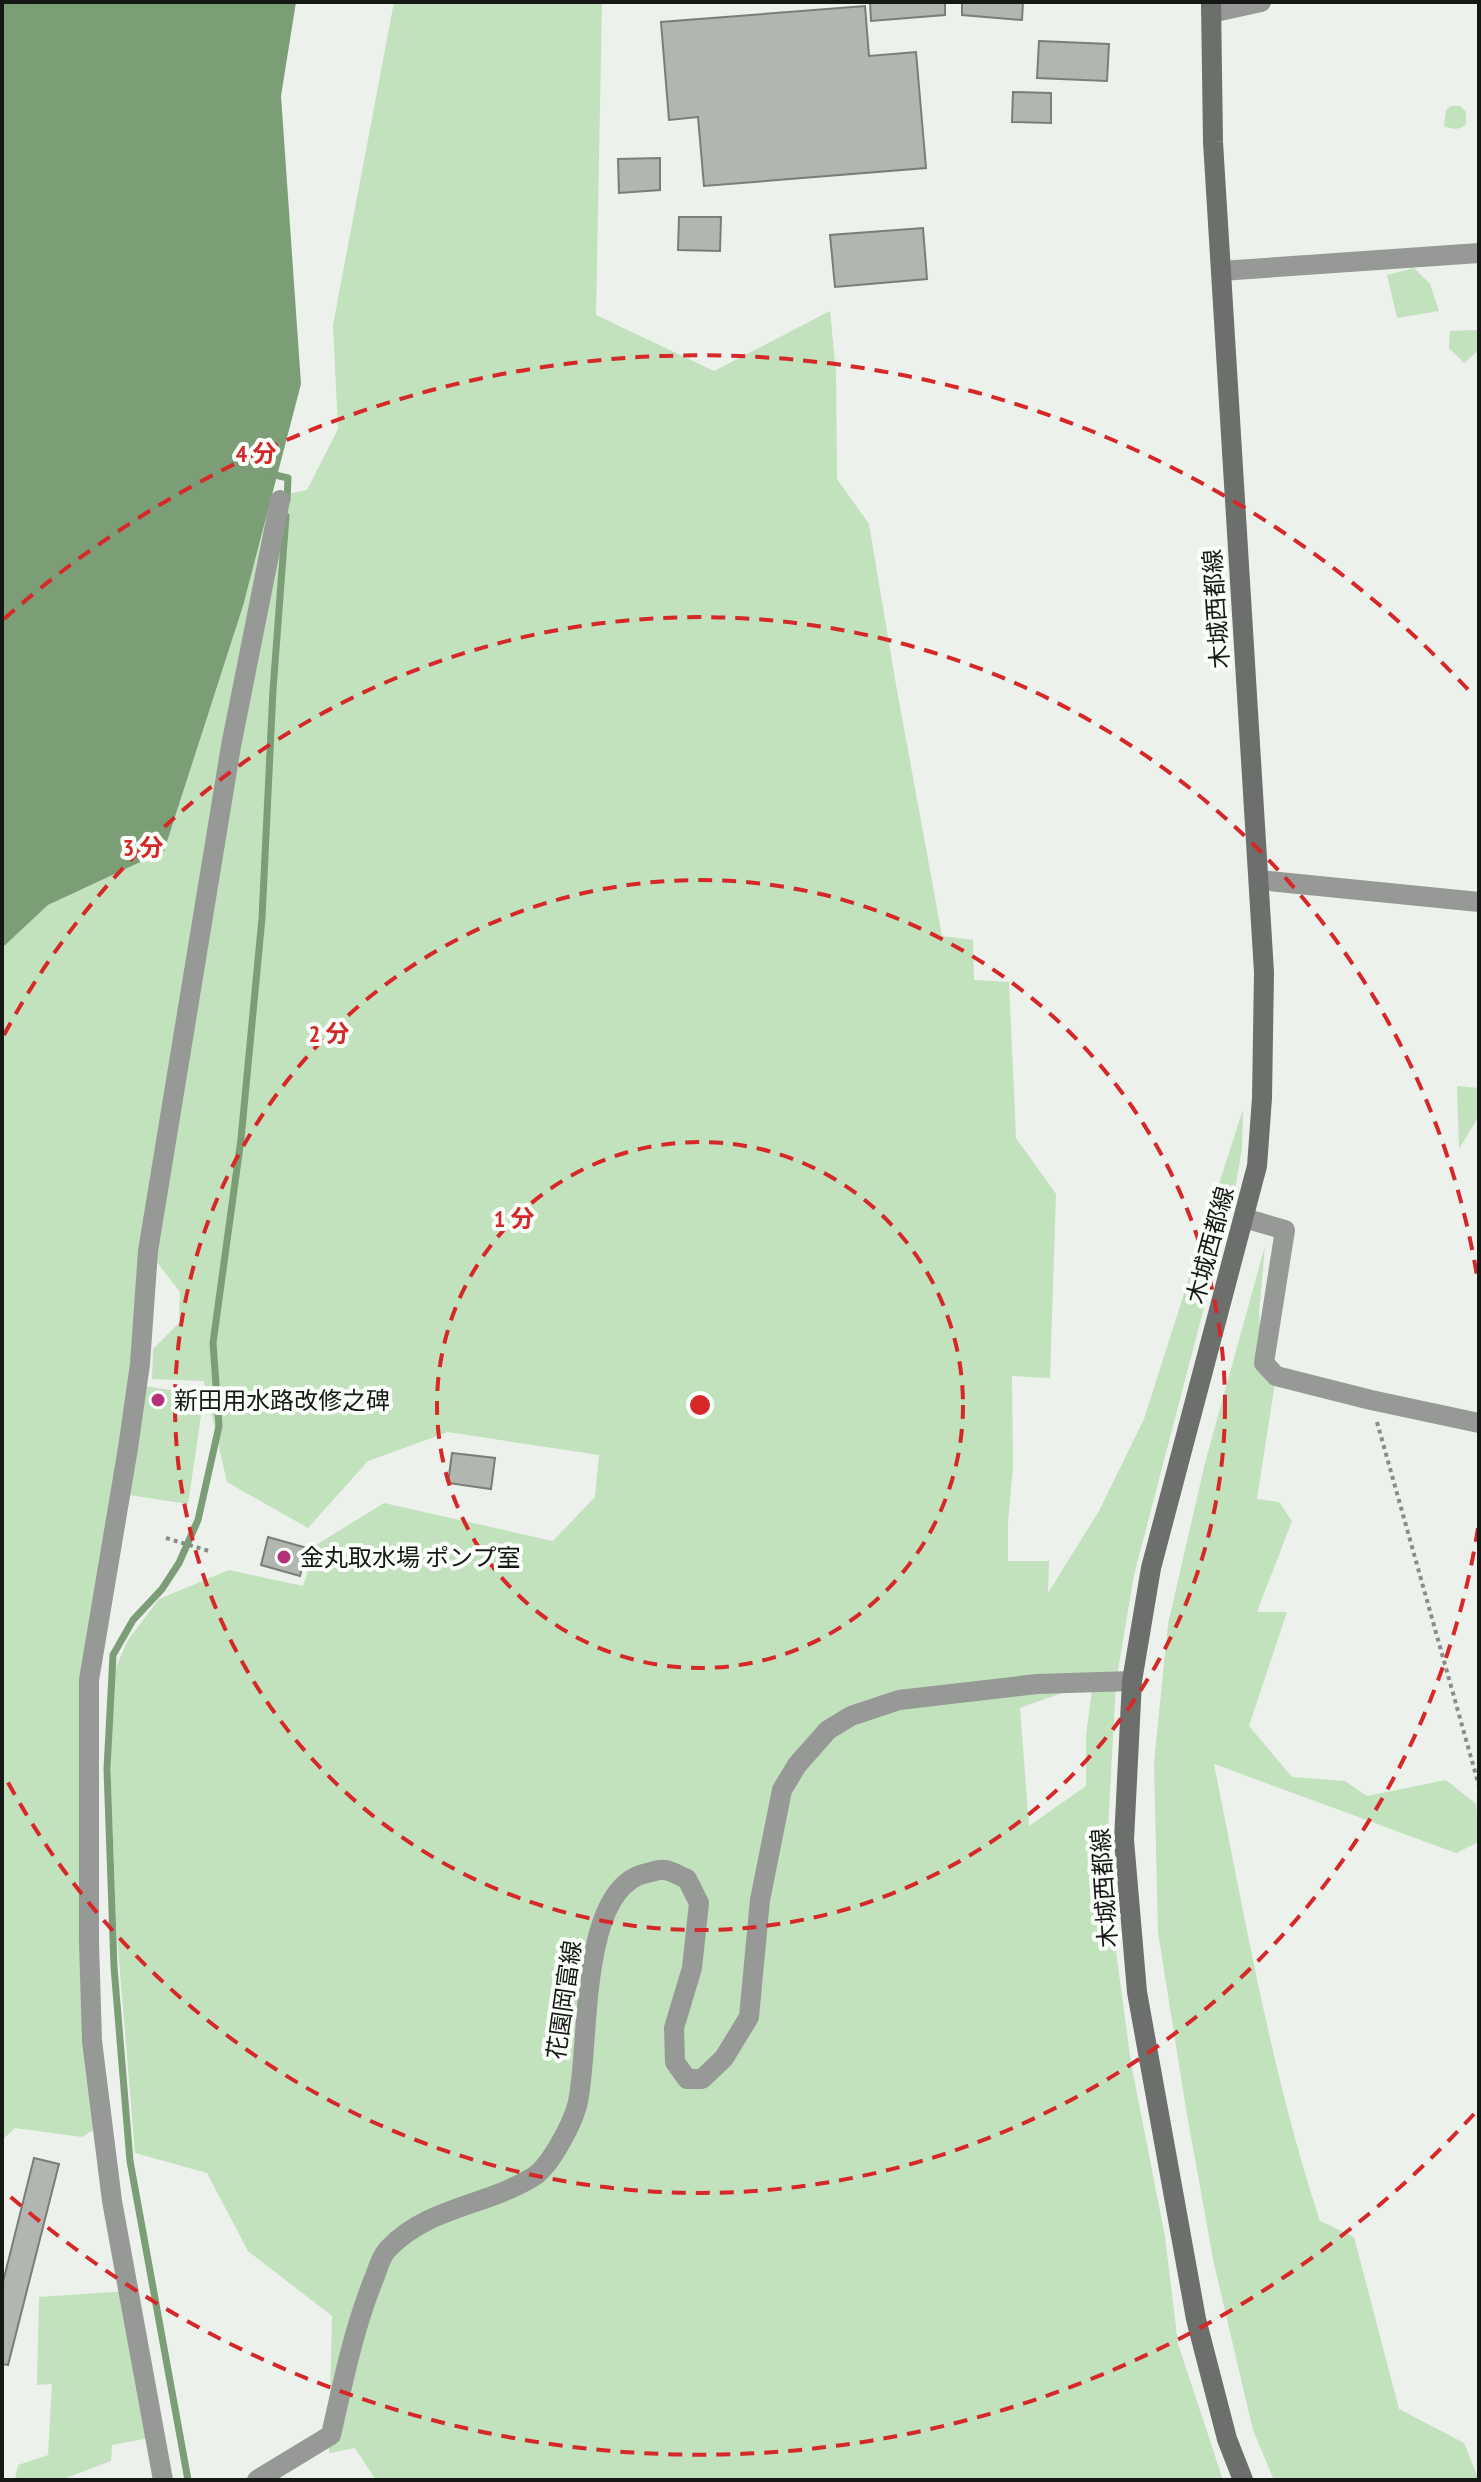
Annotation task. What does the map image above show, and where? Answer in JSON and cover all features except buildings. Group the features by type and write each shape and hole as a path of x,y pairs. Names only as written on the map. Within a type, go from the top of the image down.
{"main road":[{"name":"木城西都線","path":"1211,8 1213,142 1264,972 1262,1098 1257,1166 1151,1568 1132,1681 1124,1840 1137,1992 1196,2319 1227,2439 1243,2480"}],"street":[{"path":"1211,8 1261,2"},
{"path":"1221,271 1479,253"},
{"path":"163,2480 112,2201 92,2041 89,1680 140,1364 148,1251 231,746 280,500"},
{"path":"1259,880 1479,902"},
{"path":"1244,1218 1285,1230 1264,1363 1276,1376 1479,1423"},
{"name":"花園岡富線","path":"257,2480 331,2435 366,2298 385,2252 407,2232 437,2215 536,2176 558,2148 577,2106 589,1981 596,1948 605,1913 620,1889 637,1875 663,1869 687,1879 699,1903 692,1968 674,2028 675,2062 687,2079 702,2079 724,2058 749,2017 760,1900 782,1790 797,1765 828,1730 851,1716 899,1700 1037,1684 1132,1681"}],"path":[{"path":"1371,1400 1479,1786"},
{"path":"166,1538 209,1551"}],"shaded area":[{"path":"2,2 296,2 281,96 301,384 243,606 164,851 48,905 2,948"},
{"path":"394,2 602,2 596,315 714,371 830,311 836,372 837,479 869,524 942,936 973,940 974,980 1009,982 1016,1138 1056,1194 1050,1378 1012,1376 1013,1467 1008,1522 1008,1561 1049,1561 1048,1593 1099,1511 1144,1419 1243,1109 1242,1148 1235,1189 1134,1575 1116,1682 1107,1848 1108,1892 1131,2063 1165,2237 1178,2344 1223,2480 376,2480 355,2448 329,2453 332,2316 248,2251 207,2173 135,2153 116,1923 111,1784 112,1676 128,1640 159,1599 229,1570 303,1586 316,1545 384,1503 553,1541 595,1497 599,1455 448,1432 368,1461 308,1528 227,1482 204,1381 152,1379 153,1349 179,1323 180,1292 149,1252 89,1680 103,2124 82,2137 15,2128 2,2140 2,948 48,905 164,851 243,606 272,497 307,490 338,429 333,325","holes":["1093,1682 1086,1736 1086,1786 1029,1826 1020,1708"]},
{"path":"1451,106 1460,106 1466,112 1466,124 1461,128 1444,126 1446,110"},
{"path":"1414,268 1430,284 1439,311 1397,318 1387,275"},
{"path":"1477,330 1479,350 1464,363 1449,348 1450,331"},
{"path":"1457,1086 1479,1088 1479,1116 1459,1149"},
{"path":"1265,1246 1259,1314 1264,1363 1276,1376 1257,1499 1279,1502 1292,1521 1257,1612 1287,1612 1249,1726 1292,1777 1345,1781 1367,1796 1446,1780 1476,1804 1479,1842 1456,1853 1214,1764 1273,2052 1320,2221 1354,2237 1399,2409 1464,2443 1479,2480 1274,2480 1253,2430 1214,2264 1186,2109 1158,1932 1154,1763 1168,1624 1205,1463"},
{"path":"144,1386 204,1395 188,1504 129,1495"},
{"path":"129,2291 155,2437 112,2445 111,2461 61,2480 5,2480 15,2479 18,2465 48,2455 52,2384 37,2385 39,2297"}],"waterway":[{"path":"271,474 288,478 287,500"},
{"path":"188,2480 130,2161 114,1967 107,1769 113,1655 133,1620 162,1589 179,1563 198,1520 219,1426 213,1343 241,1139 262,918 273,690 286,516"}],"place":[{"name":"新田用水路改修之碑","path":"158,1400"},
{"name":"金丸取水場 ポンプ室","path":"284,1557"}]}
